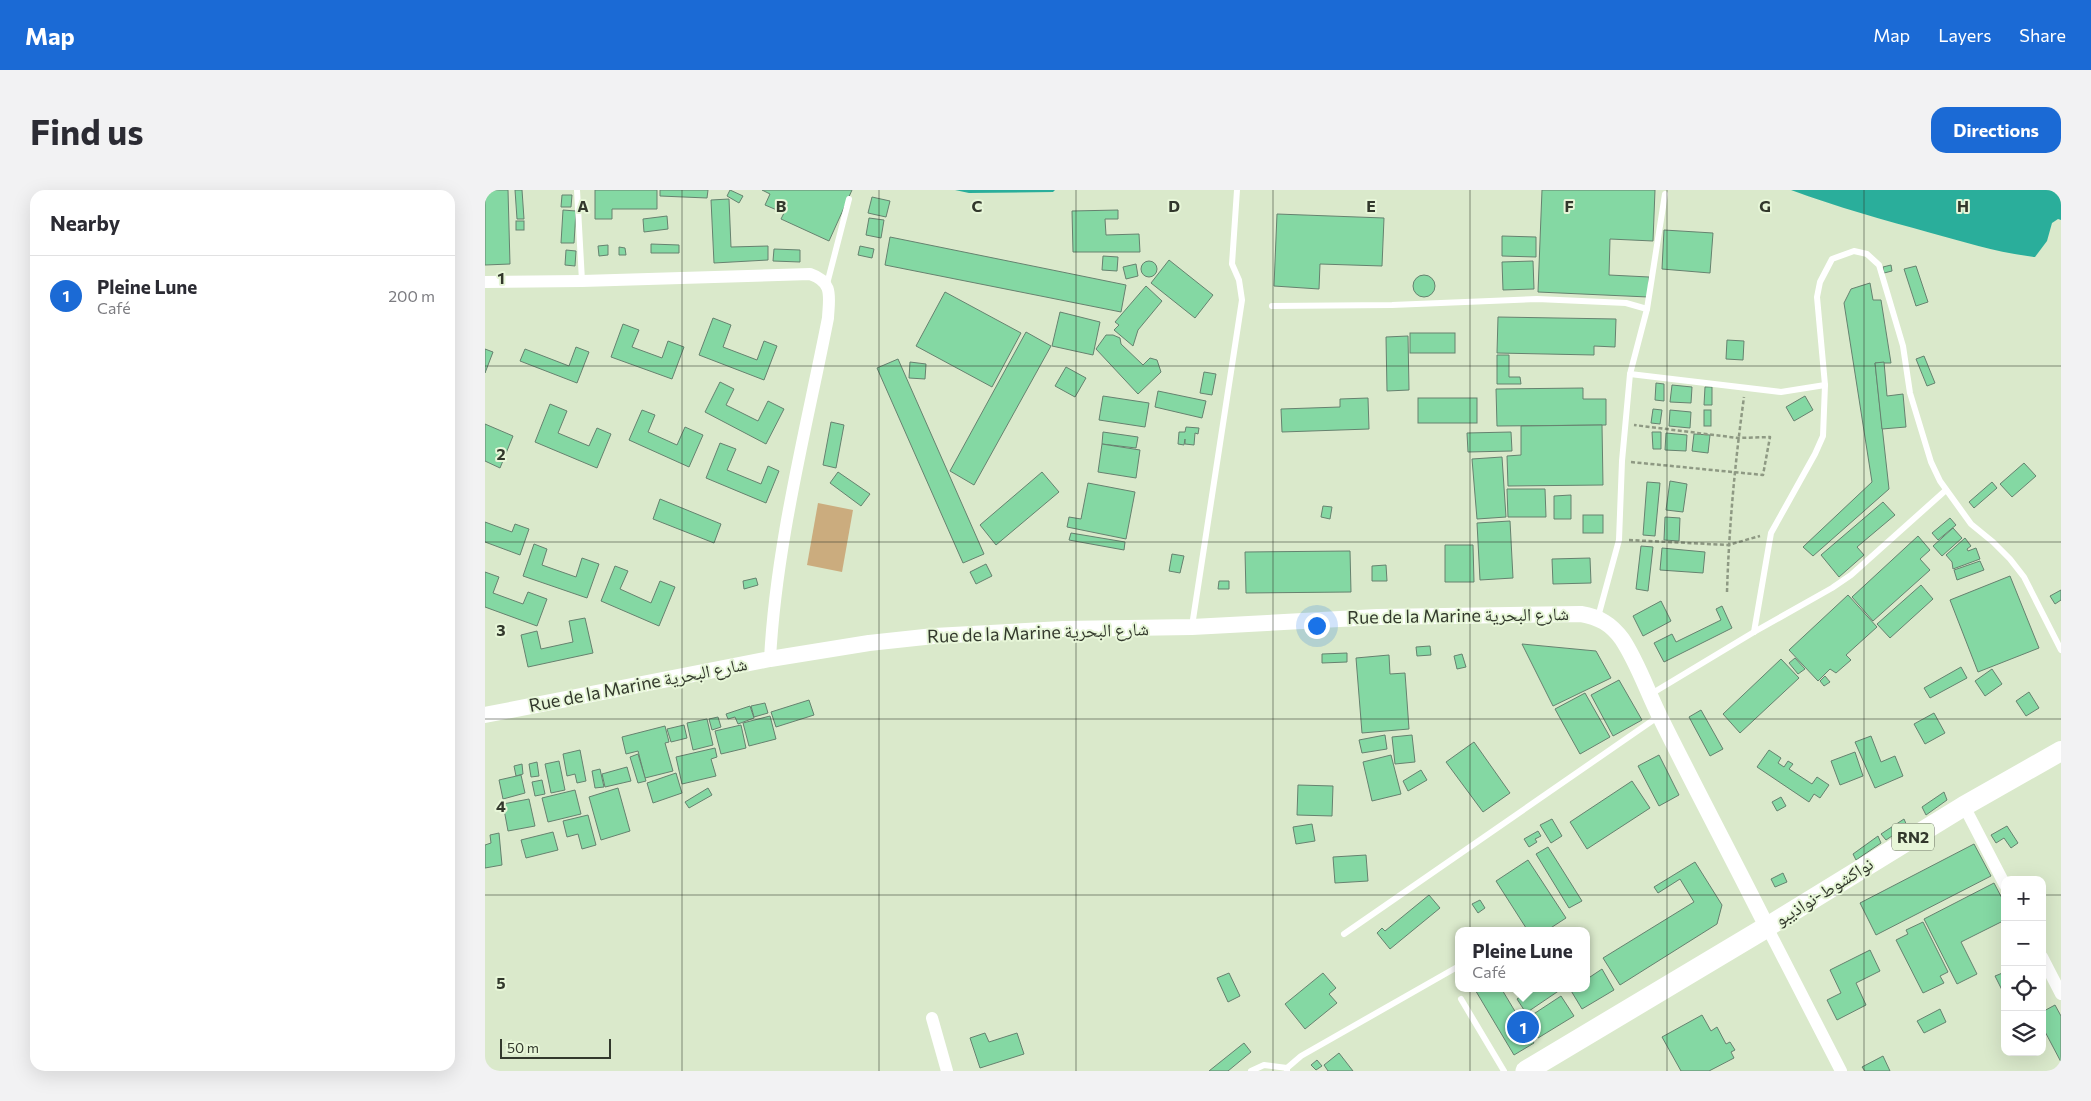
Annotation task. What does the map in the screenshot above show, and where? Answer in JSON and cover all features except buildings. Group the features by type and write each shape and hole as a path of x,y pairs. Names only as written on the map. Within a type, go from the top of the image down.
{"highway":[{"name":"RN2","path":"1526,1071 1767,927"}],"main road":[{"name":"نواكشوط-نواذيبو","path":"1767,927 1964,806 2061,751"}],"street":[{"path":"485,282 810,274 820,277 827,284 829,292 828,318 779,567 770,659"},
{"name":"Rue de la Marine شارع البحرية","path":"486,712 869,642 934,636 1063,629 1192,627 1377,617 1581,614 1598,617"},
{"path":"1598,617 1621,638 1638,667 1659,716 1841,1071"},
{"path":"1964,806 2001,877"},
{"path":"2046,965 2061,994"},
{"path":"932,1018 947,1071"}],"lane":[{"path":"577,190 582,281"},
{"path":"1192,627 1242,300 1239,280 1232,264 1237,190"},
{"path":"1598,617 1619,540 1622,461 1627,424 1630,374 1647,309 1665,194"},
{"path":"827,284 849,199"},
{"path":"1754,632 1771,533 1823,436 1825,385 1817,297 1820,282 1832,259 1854,251 1867,254 1879,265 1903,346 1910,393 1931,462 1946,490 1971,524 1993,542 2024,577 2061,650"},
{"path":"1272,306 1392,305 1537,299 1626,303 1647,309"},
{"path":"1630,374 1781,392 1825,385"},
{"path":"1650,695 1851,575 1946,490"},
{"path":"1344,934 1659,716"},
{"path":"1251,1071 1264,1065 1287,1070 1301,1056 1455,968"},
{"path":"1461,999 1504,1071"}],"path":[{"path":"1727,592 1728,545 1738,438 1745,388"},
{"path":"1622,461 1763,475 1770,438 1738,438 1627,424"},
{"path":"1619,540 1728,545 1771,533"}],"shaded area":[{"path":"818,503 853,510 842,572 807,565"}],"water":[{"path":"955,190 1055,190 1053,192 969,193"},
{"path":"1791,190 2061,190 2061,220 2058,219 2052,223 2047,241 2035,257 1995,250 1931,233 1843,208"}],"place":[{"name":"Pleine Lune","path":"1523,1027"}]}
